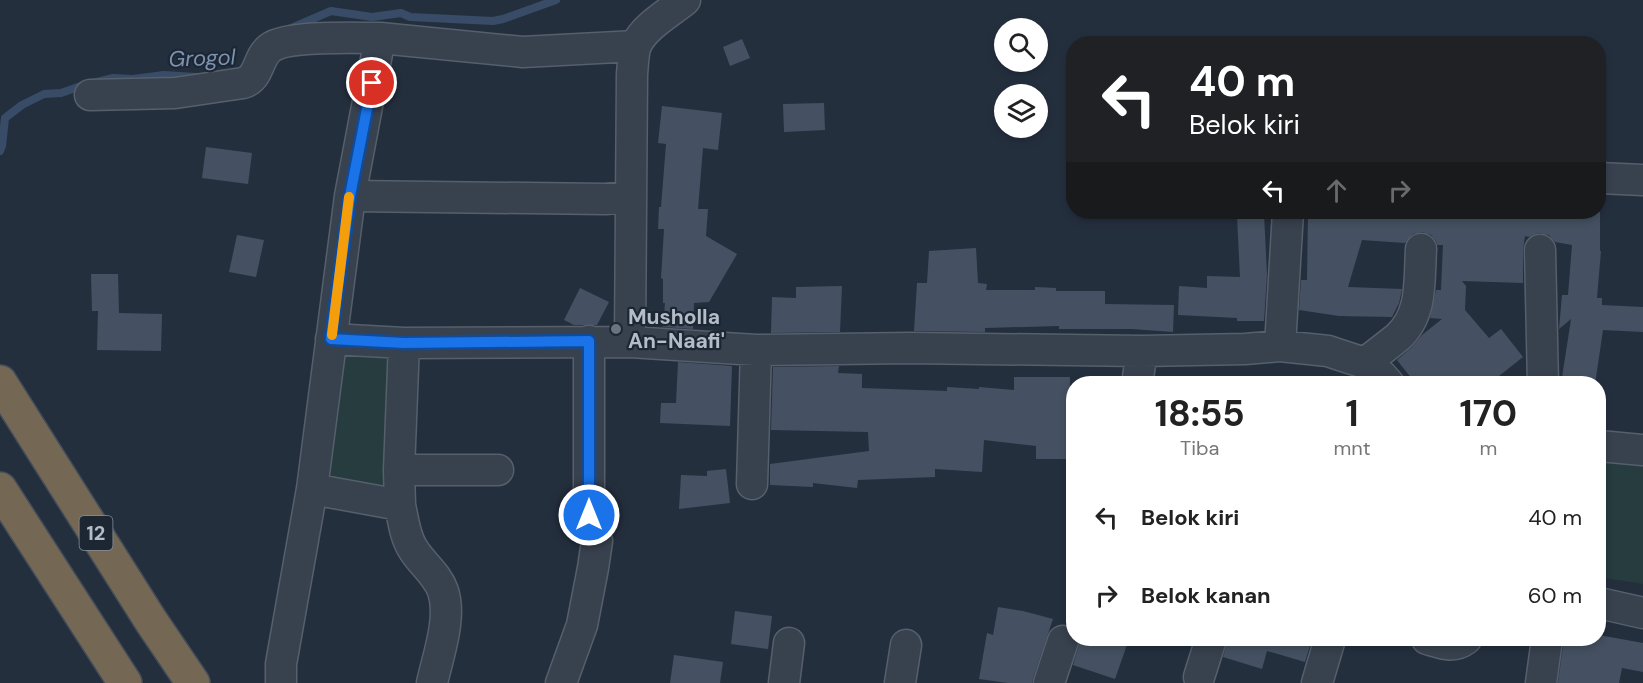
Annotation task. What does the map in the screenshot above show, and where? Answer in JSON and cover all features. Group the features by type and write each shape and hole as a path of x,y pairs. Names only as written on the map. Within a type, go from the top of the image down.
{"highway":[{"name":"12","path":"0,382 151,621 193,683"},
{"path":"0,489 125,683"}],"street":[{"path":"630,342 632,74 636,46 655,23 685,0"},
{"path":"90,95 175,93 243,83 255,76 267,51 286,41 380,38 522,52 636,46"},
{"path":"281,683 281,664 312,489 350,196 380,38"},
{"path":"1606,178 1643,180"},
{"path":"350,196 605,199 631,197"},
{"path":"1280,346 1288,219"},
{"path":"1365,363 1398,336 1412,320 1418,303 1421,249"},
{"path":"1540,250 1543,376"},
{"path":"331,339 404,343 630,342 756,350 910,348 1142,351 1245,350 1280,346 1328,351 1365,363 1380,376"},
{"path":"561,683 582,625 593,568 589,341"},
{"path":"404,343 399,470 400,505 413,550 436,577 444,594 446,622 432,683"},
{"path":"752,484 756,350"},
{"path":"1138,376 1142,351"},
{"path":"1606,447 1643,450"},
{"path":"399,470 498,470"},
{"path":"312,489 400,505"},
{"path":"1606,605 1643,613"},
{"path":"1049,683 1063,641"},
{"path":"784,683 789,643"},
{"path":"900,683 906,645"},
{"path":"1199,677 1209,646"},
{"path":"1317,683 1328,646"},
{"path":"1541,683 1546,646"}],"green space":[{"path":"331,341 405,341 398,505 313,485"},
{"path":"1606,454 1643,460 1643,584 1606,578"}],"building":[{"path":"742,39 750,58 730,66 723,47"},
{"path":"824,103 825,130 784,132 783,104"},
{"path":"662,106 722,113 718,150 703,148 698,209 708,209 706,236 737,254 709,302 694,303 693,329 663,327 665,303 663,303 663,279 661,278 664,229 658,229 666,144 658,143"},
{"path":"206,147 252,153 248,184 202,178"},
{"path":"1237,219 1264,219 1267,275 1264,321 1237,321 1237,318 1178,315 1179,286 1207,288 1207,276 1240,277"},
{"path":"1308,219 1600,219 1601,251 1597,298 1602,298 1602,305 1643,307 1643,332 1603,330 1596,376 1562,376 1571,319 1559,329 1562,295 1568,295 1572,245 1555,242 1549,235 1539,233 1529,237 1525,236 1523,283 1462,281 1466,286 1465,310 1489,338 1501,329 1523,357 1499,376 1410,376 1397,360 1442,319 1430,318 1436,290 1441,290 1443,245 1437,245 1431,235 1422,232 1413,234 1405,243 1362,240 1348,287 1402,289 1399,303 1392,317 1339,316 1299,310 1301,280 1307,280"},
{"path":"237,235 264,240 256,277 229,272"},
{"path":"976,248 978,283 987,284 986,290 1035,290 1035,287 1056,288 1056,291 1105,291 1105,304 1174,305 1173,332 1132,329 1059,329 1059,326 985,328 985,332 914,331 917,283 927,283 929,251"},
{"path":"91,274 118,274 119,313 162,314 161,351 97,350 98,311 92,311"},
{"path":"842,286 840,332 771,333 772,297 796,298 796,287"},
{"path":"580,288 609,302 597,325 574,325 564,320"},
{"path":"678,362 732,366 730,426 660,423 661,403 676,403"},
{"path":"839,366 838,373 862,374 862,388 947,391 947,387 1014,390 1014,377 1066,377 1066,459 1036,459 1036,446 984,440 982,472 935,469 935,477 858,480 857,488 813,483 813,487 770,485 770,464 869,451 868,432 771,430 773,367"},
{"path":"726,469 730,503 679,509 681,475 707,476 707,471"},
{"path":"998,607 1053,619 1032,683 1008,683 979,679 987,633 993,635"},
{"path":"735,611 772,616 768,649 731,644"},
{"path":"1606,636 1643,643 1643,672 1622,668 1619,683 1558,683 1563,646 1606,646"},
{"path":"1079,646 1127,646 1115,679 1073,665"},
{"path":"1226,646 1310,646 1305,662 1267,651 1262,669 1223,657"},
{"path":"674,655 723,662 720,683 670,683"}],"waterway":[{"name":"Grogol","path":"289,29 331,11 372,17 401,13 410,17 493,21 556,0"},
{"name":"Grogol","path":"0,151 5,118 22,105 44,94 61,93 113,78 133,79 164,75 196,77"}],"slow traffic":[{"path":"332,335 349,197"}],"place":[{"name":"Musholla An-Naafi'","path":"616,329"}],"route":[{"path":"372,83 350,196 331,339 404,343 589,341 589,515"}]}
